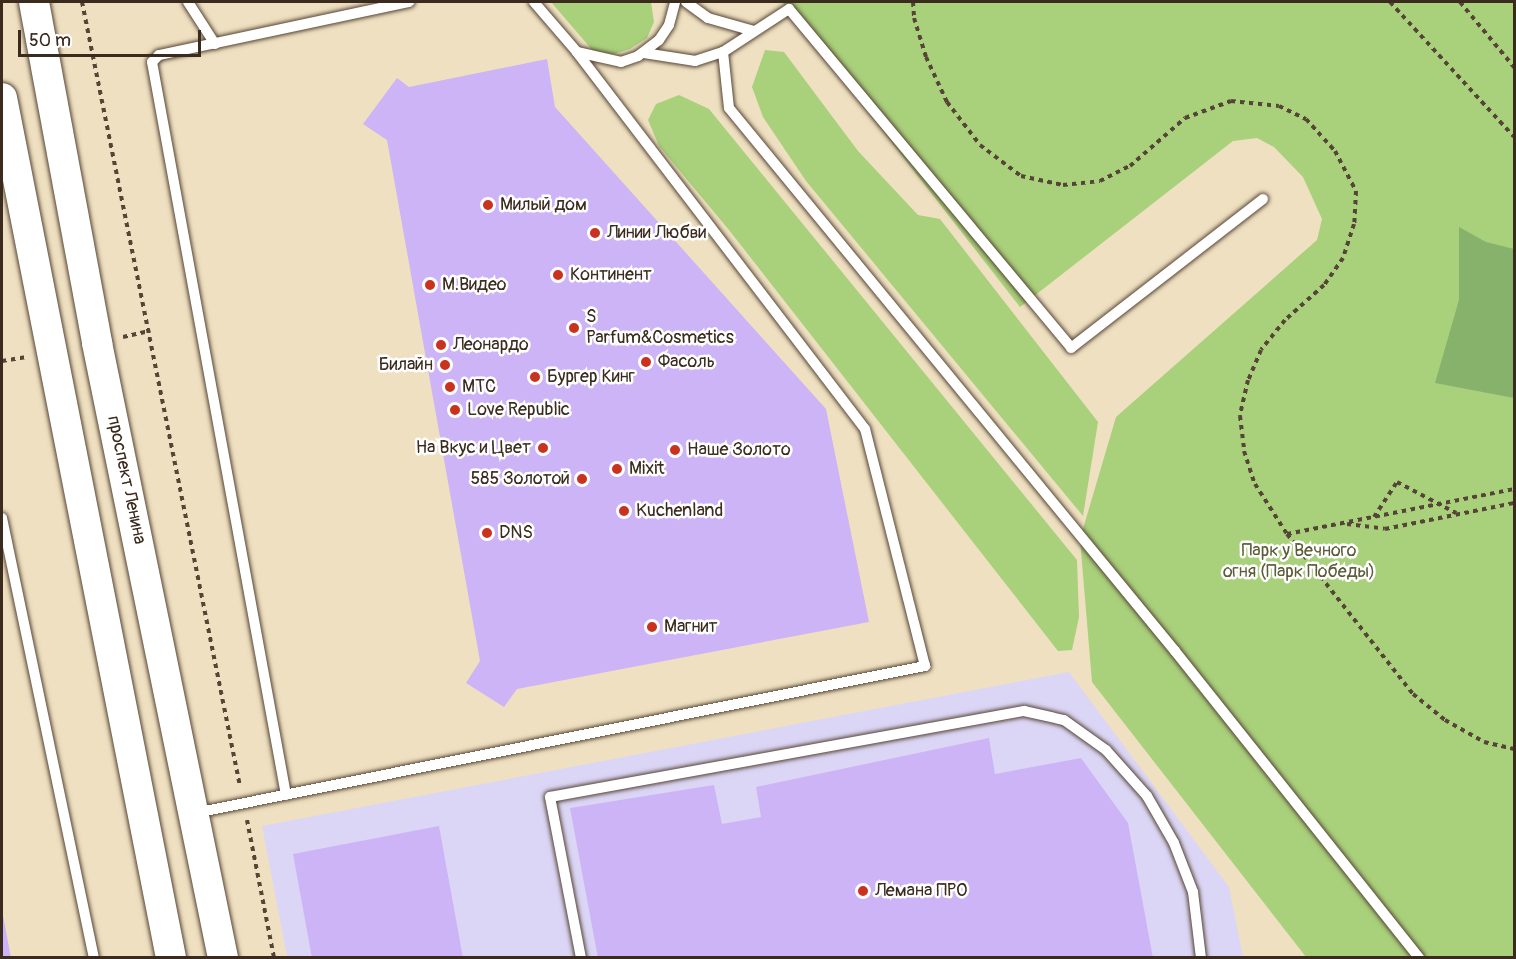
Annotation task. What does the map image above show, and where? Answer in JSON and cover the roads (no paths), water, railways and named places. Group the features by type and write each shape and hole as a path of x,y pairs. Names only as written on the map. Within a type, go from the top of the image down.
{"main road":[{"name":"проспект Ленина","path":"34,2 97,343 223,957"},
{"path":"2,98 171,957"}],"lane":[{"path":"189,2 215,44"},
{"path":"286,795 152,62 159,55 409,2"},
{"path":"195,813 925,666 865,429 577,52 534,2"},
{"path":"577,52 621,62 645,53 669,25 675,2"},
{"path":"686,2 708,18 754,31"},
{"path":"645,53 695,61 723,52 789,9 1071,348 1263,199"},
{"path":"723,52 729,108 1175,651 1419,957"},
{"path":"2,518 94,957"},
{"path":"581,957 550,796 1024,711 1064,720 1106,750 1147,796 1174,843 1193,892 1201,957"}],"place":[{"name":"Милый дом","path":"488,205"},
{"name":"Линии Любви","path":"595,233"},
{"name":"Континент","path":"558,275"},
{"name":"М.Видео","path":"430,285"},
{"name":"S Parfum&Cosmetics","path":"574,328"},
{"name":"Леонардо","path":"441,345"},
{"name":"Фасоль","path":"646,362"},
{"name":"Билайн","path":"445,365"},
{"name":"Бургер Кинг","path":"535,377"},
{"name":"МТС","path":"450,387"},
{"name":"Love Republic","path":"455,410"},
{"name":"На Вкус и Цвет","path":"543,448"},
{"name":"Наше Золото","path":"675,450"},
{"name":"Mixit","path":"617,469"},
{"name":"585 Золотой","path":"582,479"},
{"name":"Kuchenland","path":"624,511"},
{"name":"DNS","path":"487,533"},
{"name":"Магнит","path":"652,627"},
{"name":"Лемана ПРО","path":"863,891"}],"park label":[{"name":"Парк у Вечного огня (Парк Победы)","path":"1299,562"}]}
